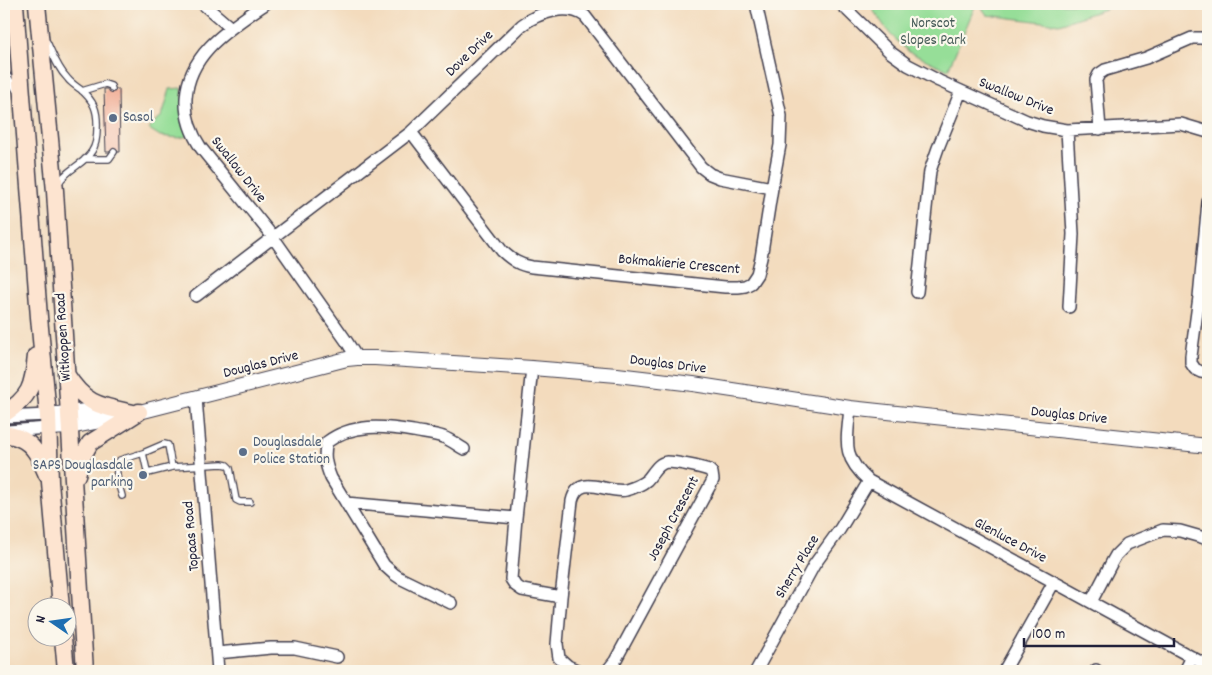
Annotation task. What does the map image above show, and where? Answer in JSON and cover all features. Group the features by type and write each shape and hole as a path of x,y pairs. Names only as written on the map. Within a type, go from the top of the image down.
{"main road":[{"name":"Witkoppen Road","path":"15,4 60,598"},
{"name":"Witkoppen Road","path":"37,4 55,191 85,671"},
{"path":"4,416 23,401 31,388 35,371 39,317"},
{"path":"66,374 73,386 90,401 100,406 133,413"},
{"path":"73,494 80,459 90,443 133,413"},
{"path":"4,433 19,437 32,446 50,482"},
{"path":"64,648 66,671"}],"street":[{"path":"203,4 231,28"},
{"name":"Swallow Drive","path":"265,4 231,28 204,54 193,70 187,87 186,114 194,137 201,148 273,237 357,358"},
{"name":"Bokmakierie Crescent","path":"411,132 502,251 515,262 532,267 725,287 745,286 753,280 759,267 780,145 781,116 756,4"},
{"name":"Swallow Drive","path":"841,4 898,58 923,73 1027,121 1067,130 1181,124 1208,132"},
{"name":"Dove Drive","path":"196,296 411,132 522,25 538,15 569,10 582,14 590,21 706,172 720,178 772,188"},
{"path":"1100,129 1096,80 1099,74 1105,70 1146,58 1192,38 1208,39"},
{"path":"916,292 930,171 940,141 961,91"},
{"path":"1067,130 1073,234 1069,307"},
{"path":"1208,202 1203,298 1191,363 1194,369 1208,373"},
{"name":"Douglas Drive","path":"48,422 69,420 101,410 133,413 357,358 532,368 656,379 850,408 1208,446"},
{"path":"532,368 511,579 522,590 561,596"},
{"name":"Topaas Road","path":"196,398 218,671"},
{"name":"Glenluce Drive","path":"850,408 848,450 853,464 869,481 1208,666"},
{"path":"4,416 48,422"},
{"path":"4,433 48,422"},
{"path":"451,603 408,582 388,569 331,478 325,457 328,442 342,433 376,427 404,429 443,437 464,449"},
{"name":"Joseph Crescent","path":"579,671 568,666 559,658 557,644 573,495 577,490 594,486 626,490 640,485 647,480 659,465 667,462 709,470 712,473 713,480 607,671"},
{"name":"Sherry Place","path":"756,671 814,565 840,529 869,481"},
{"path":"346,503 516,518"},
{"path":"1091,602 1116,555 1127,544 1164,530 1180,531 1208,539"},
{"path":"1004,671 1054,582"},
{"path":"217,653 271,648 295,648 337,657"},
{"path":"1185,671 1192,657"}],"lane":[{"path":"39,24 61,70 68,80 82,91 94,106 97,114 95,145 85,160 66,172 55,191"},
{"path":"4,71 22,103"},
{"path":"82,91 105,84 111,86 112,89"},
{"path":"85,160 109,158 114,152"},
{"path":"122,496 116,468 120,460 167,444 172,467"},
{"path":"143,453 148,473 172,467 222,464 229,466 236,500 250,502"}],"green space":[{"name":"Norscot Slopes Park","path":"875,4 976,4 948,70 909,52 890,34 873,10"},
{"path":"979,4 1120,4 1059,24 987,15"},
{"path":"182,88 188,136 179,138 160,136 149,129 162,116 170,89"}],"building":[{"path":"104,89 119,89 120,152 106,152"}],"place":[{"name":"Sasol","path":"113,118"},
{"name":"Douglasdale Police Station","path":"243,452"},
{"name":"SAPS Douglasdale parking","path":"143,475"}]}
